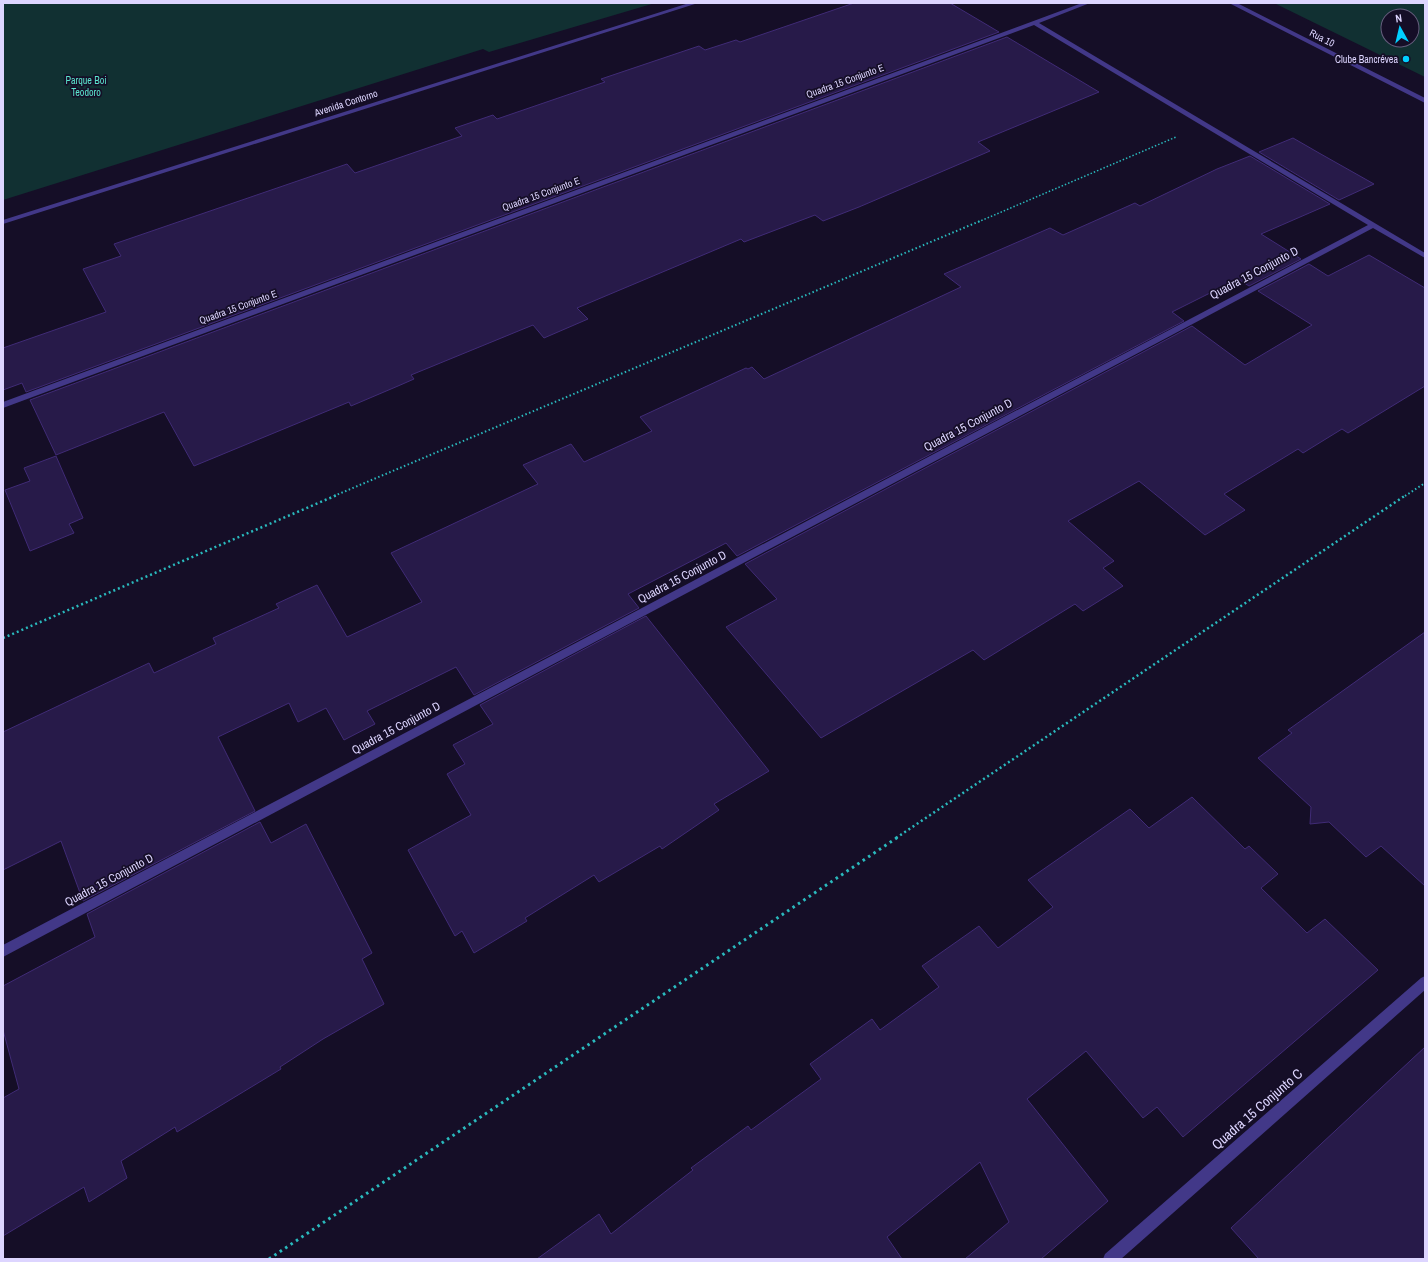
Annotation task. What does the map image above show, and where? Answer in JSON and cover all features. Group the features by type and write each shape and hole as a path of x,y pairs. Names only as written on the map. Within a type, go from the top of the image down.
{"street":[{"name":"Avenida Contorno","path":"3,222 695,3"},
{"name":"Quadra 15 Conjunto E","path":"3,406 1087,3"},
{"name":"Rua 10","path":"1232,3 1425,101"},
{"path":"1033,22 1425,256"},
{"name":"Quadra 15 Conjunto D","path":"3,951 1373,225"},
{"name":"Quadra 15 Conjunto C","path":"1110,1259 1425,982"}],"path":[{"path":"3,638 1206,124"},
{"path":"269,1259 1425,483"}],"green space":[{"name":"Parque Boi Teodoro","path":"3,3 655,3 489,52 483,49 3,200"},
{"name":"Clube Bancrévea","path":"1274,3 1425,3 1425,77"}],"building":[{"path":"854,3 950,3 999,32 26,392 22,383 3,390 3,348 106,312 83,269 121,256 114,244 347,164 355,173 462,136 455,128 493,115 497,119 605,82 601,79 699,46 705,50 736,40 740,42"},
{"path":"1007,37 1099,92 978,142 990,151 859,207 823,221 815,215 744,242 741,239 577,308 588,319 544,338 533,325 411,375 414,379 351,406 349,402 194,466 164,412 56,455 30,400"},
{"path":"1293,138 1374,184 1339,200 1259,152"},
{"path":"1250,156 1330,204 1261,234 1301,259 1249,286 1238,279 1172,312 1184,321 737,556 726,543 628,594 639,608 474,695 456,667 367,711 375,724 344,740 326,708 298,722 289,703 218,737 255,811 83,901 61,841 3,870 3,732 149,663 154,673 216,644 213,638 279,608 276,604 317,585 347,637 422,602 391,553 538,484 523,465 571,444 584,462 652,431 640,417 746,368 748,369 752,367 764,379 961,287 944,274 1050,228 1063,235 1135,203 1140,206 1217,169"},
{"path":"1369,255 1425,288 1425,386 1348,433 1342,429 1303,453 1298,449 1224,494 1245,510 1205,535 1139,481 1068,521 1114,561 1103,568 1123,586 1083,611 1075,604 984,660 973,650 821,738 726,627 777,599 745,564 1192,326 1245,365 1312,325 1258,291 1309,264 1328,276"},
{"path":"56,456 83,518 69,524 74,533 30,551 5,490 30,481 24,468"},
{"path":"646,616 769,771 714,804 719,810 662,849 660,846 599,882 594,875 525,918 527,921 474,953 462,931 455,936 408,850 471,815 447,774 465,764 453,745 493,724 480,705"},
{"path":"1425,632 1425,886 1381,846 1366,857 1329,822 1310,824 1311,807 1258,758 1292,733 1288,730"},
{"path":"1192,797 1245,849 1249,846 1278,874 1261,888 1307,933 1325,919 1378,970 1183,1137 1157,1107 1143,1118 1086,1051 1027,1099 1108,1201 1041,1259 965,1259 1009,1222 980,1162 887,1237 902,1259 537,1259 599,1214 611,1234 693,1170 691,1168 748,1126 751,1130 821,1079 810,1064 872,1019 880,1030 939,987 922,966 979,926 998,948 1053,907 1028,880 1130,809 1149,828"},
{"path":"260,822 271,843 306,824 372,953 362,959 384,1004 323,1039 280,1067 281,1069 177,1132 175,1127 121,1161 127,1178 89,1202 84,1187 3,1236 3,1098 19,1089 3,1030 3,986 95,937 87,914"},
{"path":"1425,1047 1425,1259 1259,1259 1231,1228"}],"place":[{"name":"Clube Bancrévea","path":"1406,59"}]}
